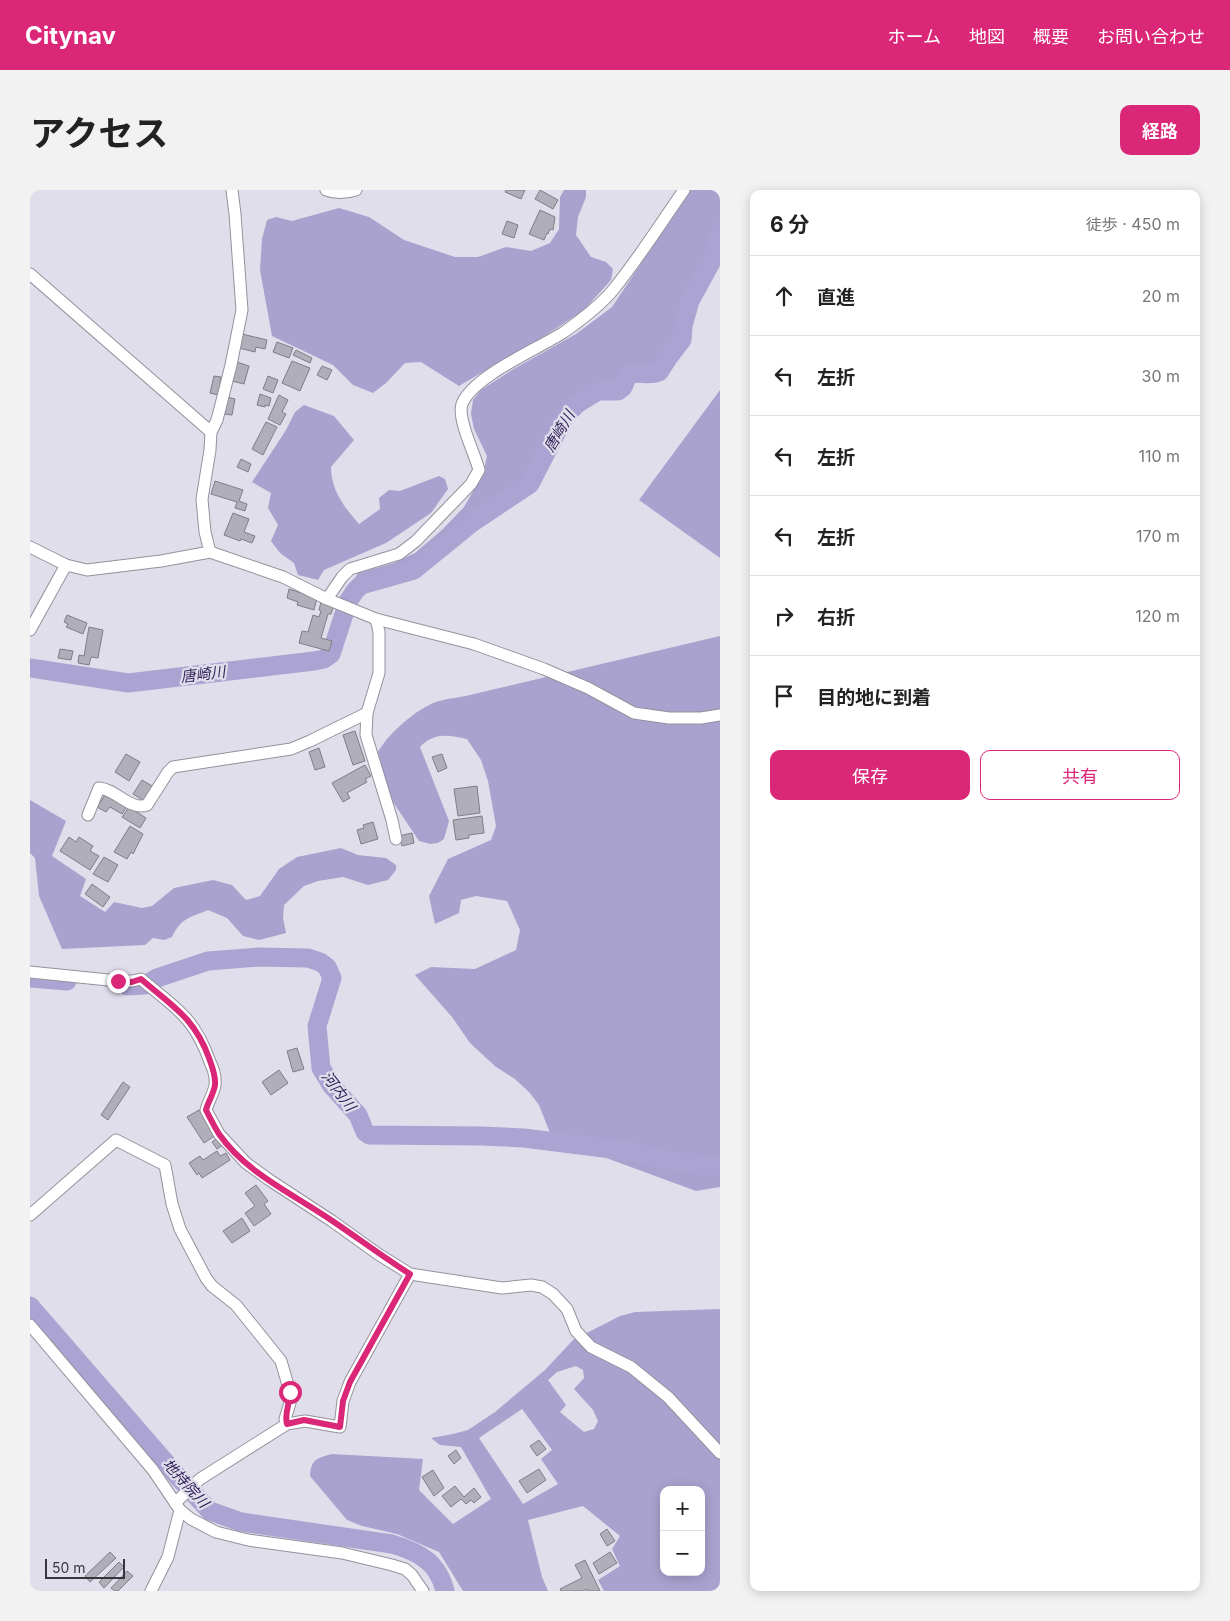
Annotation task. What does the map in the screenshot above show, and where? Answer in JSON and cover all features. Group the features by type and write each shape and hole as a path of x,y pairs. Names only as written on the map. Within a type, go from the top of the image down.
{"street":[{"path":"210,552 205,532 202,498 211,432 217,420 232,365 242,310 232,190"},
{"path":"326,190 332,193 356,190"},
{"path":"327,599 350,569 399,554 416,541 471,484 479,470 463,421 462,405 469,394 481,381 562,333 612,291 684,190"},
{"path":"30,274 211,432"},
{"path":"30,547 66,565 87,570 210,552 283,576 327,599 376,619 474,644 544,669 588,688 634,712 669,718 720,716"},
{"path":"30,630 66,565"},
{"path":"376,619 379,632 379,673 367,713 366,735 396,839"},
{"path":"88,815 100,788 106,788 141,808 147,805 173,767 291,749 367,713"},
{"path":"30,972 132,982 141,979 183,1014 198,1034 214,1071 215,1085 206,1110 219,1134 246,1163 410,1274 502,1288 542,1287 553,1294 567,1309 576,1331 591,1347 631,1367 668,1397 720,1453"},
{"path":"30,1214 116,1140 165,1165 172,1204 180,1229 206,1278 212,1286 236,1305 280,1361 290,1392 287,1424"},
{"path":"151,1591 168,1557 179,1503 200,1479 287,1424 304,1420 340,1427 343,1401 350,1382 410,1274"},
{"path":"30,1326 153,1470 191,1519 216,1532 232,1536 342,1553 405,1569 412,1575 423,1591"}],"shaded area":[{"path":"564,190 586,190 586,197 578,217 576,235 591,257 606,262 613,269 611,280 584,310 546,335 459,386 421,362 405,363 386,383 373,393 353,385 333,365 272,336 260,270 262,239 267,220 276,217 292,221 339,208 369,217 404,240 455,257 478,257 506,247 531,251 550,243 559,229 560,197"},
{"path":"690,190 720,190 720,223 713,251 687,300 680,324 680,335 675,346 658,369 650,371 631,370 618,388 602,387 578,400 562,415 536,471 526,484 473,519 415,566 356,583 354,580 358,573 394,563 415,553 443,529 464,507 483,474 487,456 474,429 471,414 473,400 481,390 576,334 612,307"},
{"path":"720,390 720,558 639,500"},
{"path":"304,405 334,416 354,440 331,467 333,483 339,498 359,524 380,509 379,498 389,490 400,491 439,476 445,479 448,489 431,513 386,543 324,570 318,580 298,575 294,563 280,553 271,541 278,525 268,508 271,493 252,482 286,430 295,412"},
{"path":"720,636 720,1187 696,1191 552,1138 539,1105 529,1092 515,1079 496,1067 470,1043 452,1017 415,975 431,967 475,969 516,950 520,930 507,901 476,896 461,900 459,913 435,924 429,896 448,859 491,840 496,826 488,781 481,760 467,739 454,736 436,737 425,742 420,747 449,821 444,839 438,843 430,844 419,841 389,796 378,752 388,738 403,723 420,710 436,702"},
{"path":"30,800 66,821 52,856 86,879 80,896 105,912 114,902 142,908 152,906 174,888 213,880 232,885 246,900 260,896 279,869 297,857 341,848 358,855 386,858 396,865 396,870 388,880 368,885 343,877 318,881 304,886 284,905 283,918 286,933 259,940 243,936 227,918 208,910 186,919 172,937 164,940 153,938 145,945 62,949 39,896 35,858 30,853"},
{"path":"720,1309 720,1591 604,1591 598,1580 620,1566 612,1549 620,1536 583,1506 528,1520 542,1577 548,1591 463,1591 439,1552 397,1534 362,1526 347,1520 310,1476 315,1460 332,1454 423,1459 419,1490 453,1524 491,1499 461,1447 440,1445 431,1438 468,1430 495,1412 545,1370 573,1340 620,1316 635,1312","holes":["576,1366 583,1370 584,1378 574,1389 593,1410 598,1421 594,1429 584,1432 560,1412 566,1405 548,1380 557,1372","522,1409 552,1450 541,1459 558,1484 523,1504 479,1438"]}],"building":[{"path":"506,190 525,190 521,199 505,192"},
{"path":"540,190 558,200 553,209 535,199"},
{"path":"540,210 555,217 553,230 550,229 544,240 529,234"},
{"path":"507,221 518,225 514,238 502,234"},
{"path":"242,334 267,340 265,349 256,347 255,352 239,348"},
{"path":"277,342 293,348 289,358 273,352"},
{"path":"296,350 312,358 310,363 293,355"},
{"path":"292,361 310,368 300,391 282,383"},
{"path":"237,362 249,366 244,384 232,381"},
{"path":"322,366 332,370 327,380 317,375"},
{"path":"214,376 221,377 218,395 210,393"},
{"path":"268,376 278,380 273,393 263,389"},
{"path":"260,394 271,398 269,406 257,405"},
{"path":"279,395 288,400 282,412 286,414 280,425 268,419"},
{"path":"227,397 235,399 232,415 224,414"},
{"path":"266,422 277,427 263,455 252,449"},
{"path":"241,459 251,464 248,472 237,467"},
{"path":"215,481 243,490 239,501 247,504 245,511 235,508 237,502 211,494"},
{"path":"233,513 249,519 244,532 255,536 252,543 224,535"},
{"path":"289,589 317,598 314,610 297,605 298,602 287,598"},
{"path":"321,602 334,605 331,614 328,614 321,638 332,641 329,651 299,643 302,631 308,632 313,615 319,617"},
{"path":"67,615 87,623 83,634 66,627 68,624 64,622"},
{"path":"89,627 103,630 98,658 91,657 89,665 78,663 79,655 84,656"},
{"path":"60,649 73,651 71,660 58,658"},
{"path":"355,731 365,761 353,765 343,735"},
{"path":"319,748 325,767 315,770 309,752"},
{"path":"126,754 140,762 129,781 115,772"},
{"path":"442,754 447,768 438,772 432,757"},
{"path":"365,765 371,776 365,779 367,782 347,793 350,798 343,802 332,783"},
{"path":"142,780 154,787 144,801 133,794"},
{"path":"477,786 480,813 458,816 454,789"},
{"path":"105,795 113,800 115,797 128,805 122,814 110,807 106,812 97,807"},
{"path":"129,807 146,818 140,828 122,817"},
{"path":"482,816 484,833 469,835 469,838 456,840 453,820"},
{"path":"373,822 378,839 361,844 357,830 364,828 363,825"},
{"path":"130,826 143,834 133,854 131,852 127,859 114,852"},
{"path":"412,833 414,843 402,846 399,836"},
{"path":"69,837 76,842 79,837 93,846 90,851 99,856 90,870 60,851"},
{"path":"104,857 118,865 108,882 93,874"},
{"path":"92,884 110,897 103,907 85,894"},
{"path":"297,1048 304,1069 293,1072 287,1051"},
{"path":"279,1070 288,1083 271,1095 262,1082"},
{"path":"123,1082 130,1087 108,1120 101,1115"},
{"path":"199,1110 216,1135 204,1143 187,1117"},
{"path":"219,1137 224,1144 217,1149 212,1142"},
{"path":"217,1151 220,1156 226,1153 230,1160 202,1178 199,1173 197,1175 189,1163 200,1156 203,1160"},
{"path":"256,1185 268,1201 264,1204 271,1214 254,1226 245,1213 255,1206 245,1193"},
{"path":"242,1218 250,1231 232,1243 223,1231"},
{"path":"539,1440 546,1449 537,1456 530,1446"},
{"path":"456,1450 461,1458 454,1464 448,1456"},
{"path":"539,1469 546,1480 527,1493 519,1481"},
{"path":"433,1470 444,1488 434,1496 422,1477"},
{"path":"455,1486 464,1497 474,1488 481,1497 474,1503 471,1500 466,1504 461,1499 451,1507 442,1496"},
{"path":"607,1529 615,1541 607,1546 600,1534"},
{"path":"110,1552 116,1558 90,1582 85,1576"},
{"path":"610,1552 617,1563 599,1574 593,1563"},
{"path":"585,1560 600,1591 587,1591 587,1589 583,1591 561,1591 560,1589 582,1578 575,1565"},
{"path":"119,1562 124,1567 104,1588 99,1582"},
{"path":"127,1571 133,1576 118,1591 111,1588"}],"waterway":[{"name":"唐崎川","path":"347,603 361,585 414,570 473,522 530,484 565,416 577,404 598,391 618,391 623,387 628,375 659,372 682,340 683,326 690,301 714,257 720,234"},
{"name":"唐崎川","path":"30,668 128,683 314,661 324,659 331,654 345,611"},
{"name":"河内川","path":"127,986 145,985 157,978 208,961 258,957 308,958 320,962 327,967 332,978 317,1026 321,1068 332,1086 358,1115 365,1132 369,1135 524,1138 627,1151 664,1160 701,1165 720,1165"},
{"name":"河内川","path":"30,978 67,981"},
{"name":"地持院川","path":"30,1306 179,1478 210,1511 241,1522 402,1547 419,1555 432,1565 438,1573 445,1591"}],"route":[{"path":"118,981 132,982 141,979 173,1004 188,1019 198,1034 214,1071 215,1085 206,1110 219,1134 246,1163 410,1274 350,1382 343,1401 340,1427 304,1420 287,1424 286,1412 290,1403 290,1392"}]}
